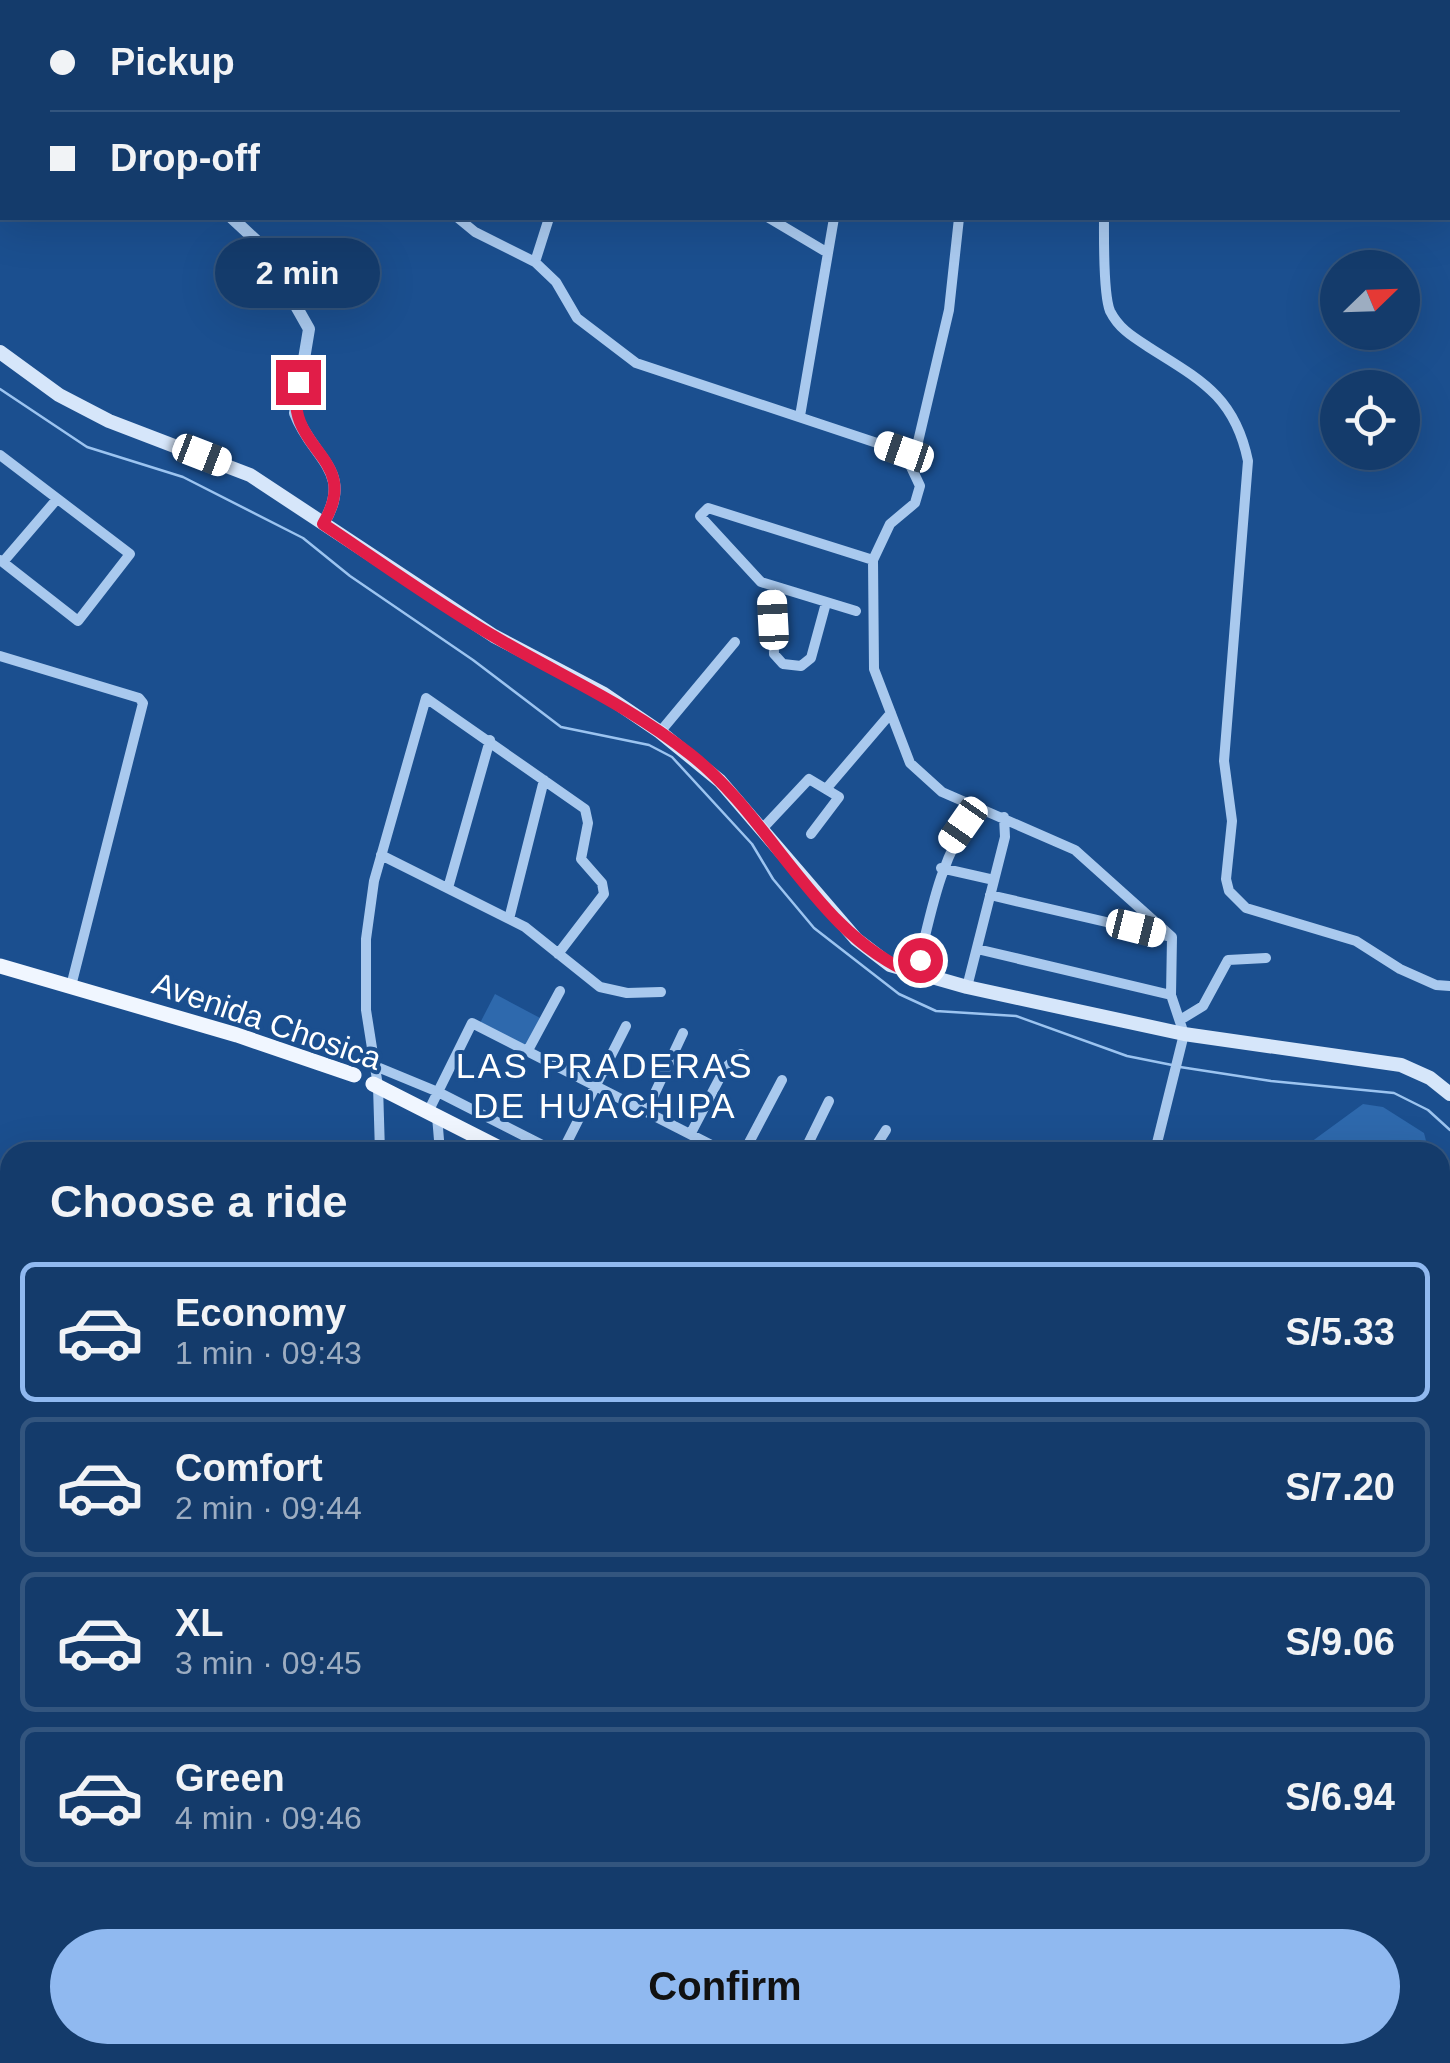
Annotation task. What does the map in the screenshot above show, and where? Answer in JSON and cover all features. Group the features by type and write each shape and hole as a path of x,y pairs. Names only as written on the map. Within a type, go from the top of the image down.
{"main road":[{"path":"0,352 59,396 110,421 231,466 494,636 604,694 660,732 694,756 856,940 890,965 967,987 1401,1065 1430,1078 1450,1094"},
{"name":"Avenida Chosica","path":"0,966 237,1034 354,1075 487,1142"}],"street":[{"path":"234,220 262,246 309,329 295,413 334,474 337,501 323,524"},
{"path":"460,220 475,232 535,262 556,282 577,318 636,364 904,452 913,463 920,486 915,503 890,524 873,560 877,607 874,669 917,774 942,792 1075,850 1172,937"},
{"path":"535,262 548,220"},
{"path":"772,220 828,253"},
{"path":"800,416 834,220"},
{"path":"913,463 949,310 959,220"},
{"path":"1104,220 1108,270 1104,292 1111,312 1123,331 1219,394 1236,423 1248,461 1224,761 1232,821 1226,878 1230,891 1246,908 1356,942 1400,969 1450,986"},
{"path":"0,455 130,554 78,621 1,561 57,499"},
{"path":"856,611 761,582 703,523 702,511 708,508 873,560"},
{"path":"772,586 774,654 782,664 800,666 811,658 826,602"},
{"path":"660,732 734,642"},
{"path":"0,656 139,698 142,703 71,986"},
{"path":"379,1142 366,1010 366,940 381,855 422,700 431,699 585,809 588,823 581,860 602,883 604,894 558,954"},
{"path":"826,789 891,714"},
{"path":"448,888 490,740"},
{"path":"762,829 809,779 839,797 811,834"},
{"path":"508,919 544,780"},
{"path":"916,975 941,868 951,842 976,807"},
{"path":"967,987 1004,838 1004,818"},
{"path":"381,855 508,919 600,987 627,993 662,992"},
{"path":"941,868 994,880"},
{"path":"990,894 1172,937"},
{"path":"1160,1142 1182,1027 1170,995 1172,937"},
{"path":"977,949 1170,995"},
{"path":"1182,1027 1203,1006 1228,960 1266,958"},
{"path":"528,1052 560,991"},
{"path":"438,1142 432,1114 438,1092 472,1023 701,1142"},
{"path":"565,1142 626,1026"},
{"path":"646,1112 683,1033"},
{"path":"691,1134 725,1068 741,1054"},
{"path":"374,1066 438,1092 539,1142"},
{"path":"749,1142 782,1080"},
{"path":"809,1142 828,1102"},
{"path":"878,1142 886,1130"}],"shaded area":[{"path":"495,994 542,1019 526,1048 480,1023"},
{"path":"1363,1104 1383,1107 1424,1133 1426,1142 1311,1142"}],"waterway":[{"path":"0,389 87,447 183,477 303,538 561,727 649,745 672,757 752,844 773,879 814,928 899,994 936,1011 1016,1016 1127,1056 1172,1065"},
{"path":"1180,1067 1394,1093 1428,1110 1450,1130"}],"district":[{"name":"LAS PRADERAS DE HUACHIPA","path":"605,1086"}],"route":[{"path":"298,382 295,413 301,428 334,474 337,488 337,501 323,524 494,636 604,694 694,756 856,940 890,965 916,975 920,960"}]}
